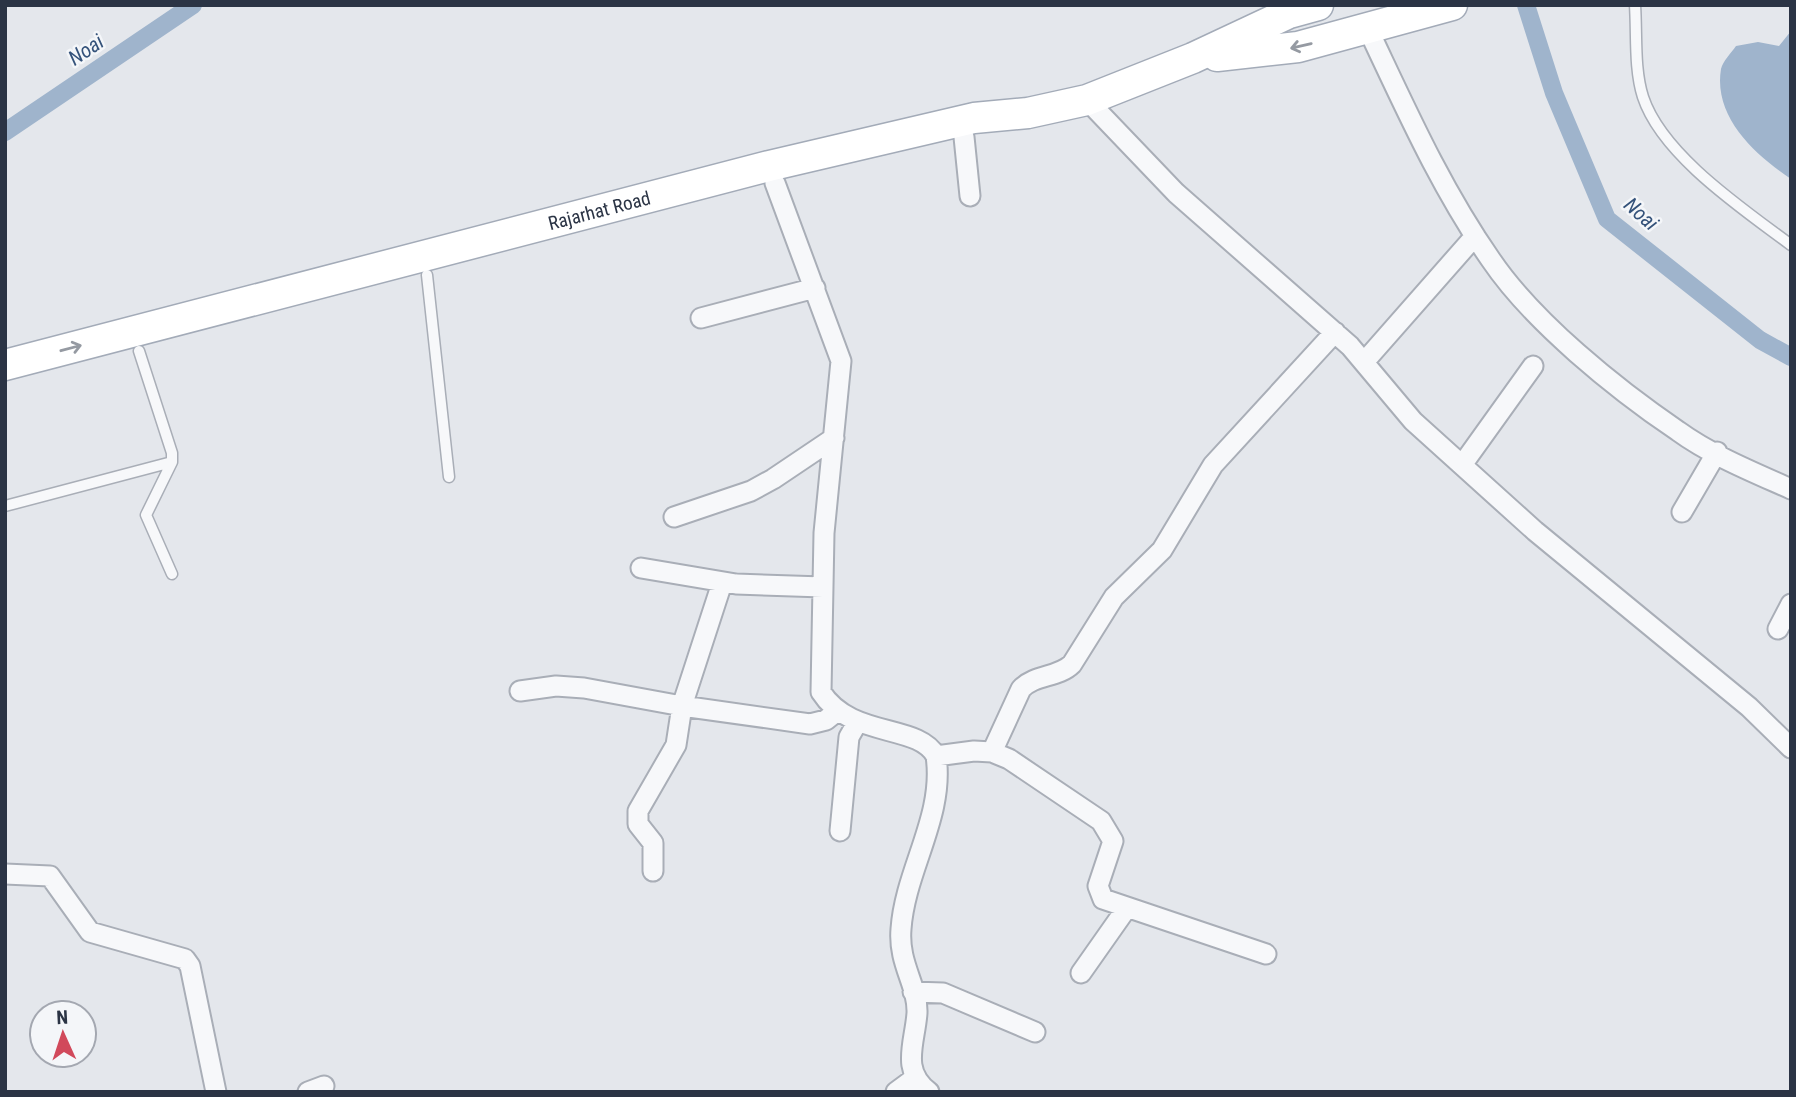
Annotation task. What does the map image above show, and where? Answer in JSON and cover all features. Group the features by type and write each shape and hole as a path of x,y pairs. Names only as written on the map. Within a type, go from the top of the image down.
{"main road":[{"path":"1193,58 1289,13 1318,5"},
{"path":"1193,58 1298,47 1452,5"},
{"name":"Rajarhat Road","path":"5,365 769,166 974,118 1028,113 1087,100 1193,58"},
{"path":"5,386 775,183 989,131 1028,113"}],"street":[{"path":"1380,23 1429,160 1475,236 1514,289 1590,361 1678,431 1791,489"},
{"path":"1087,100 1176,193 1365,361 1402,410 1555,548 1749,707 1791,748"},
{"path":"964,137 970,196"},
{"path":"775,183 841,361 824,533 821,692 836,712 857,723 924,743 936,756 933,807 901,928 902,961 913,992 916,1016 910,1052 922,1085 896,1092"},
{"path":"1365,361 1475,236"},
{"path":"701,318 815,288"},
{"path":"992,752 1021,689 1027,682 1065,671 1072,664 1114,597 1162,550 1213,465 1335,332"},
{"path":"1462,465 1533,366"},
{"path":"674,517 751,491 773,480 834,438"},
{"path":"1682,513 1717,453"},
{"path":"641,568 722,583 823,587"},
{"path":"653,871 653,843 637,819 676,745 682,706 722,583"},
{"path":"1778,629 1791,604"},
{"path":"520,691 569,686 682,706 810,724 826,720 836,712"},
{"path":"840,831 849,737 857,723"},
{"path":"936,756 992,752 1009,759 1101,821 1113,841 1098,891 1103,899 1126,909 1266,954"},
{"path":"5,874 50,876 90,932 185,959 190,966 216,1092"},
{"path":"1082,973 1126,909"},
{"path":"913,992 943,993 1035,1032"}],"lane":[{"path":"1635,5 1639,74 1650,115 1694,167 1791,245"},
{"path":"427,275 449,477"},
{"path":"139,351 170,445 172,462 146,515 172,574"},
{"path":"5,506 172,462"}],"water":[{"path":"1791,31 1791,179 1764,158 1740,133 1730,119 1720,87 1722,66 1736,46 1758,42 1779,46"}],"waterway":[{"name":"Noai","path":"5,132 193,5"},
{"name":"Noai","path":"1526,5 1554,93 1607,219 1760,340 1791,357"}]}
